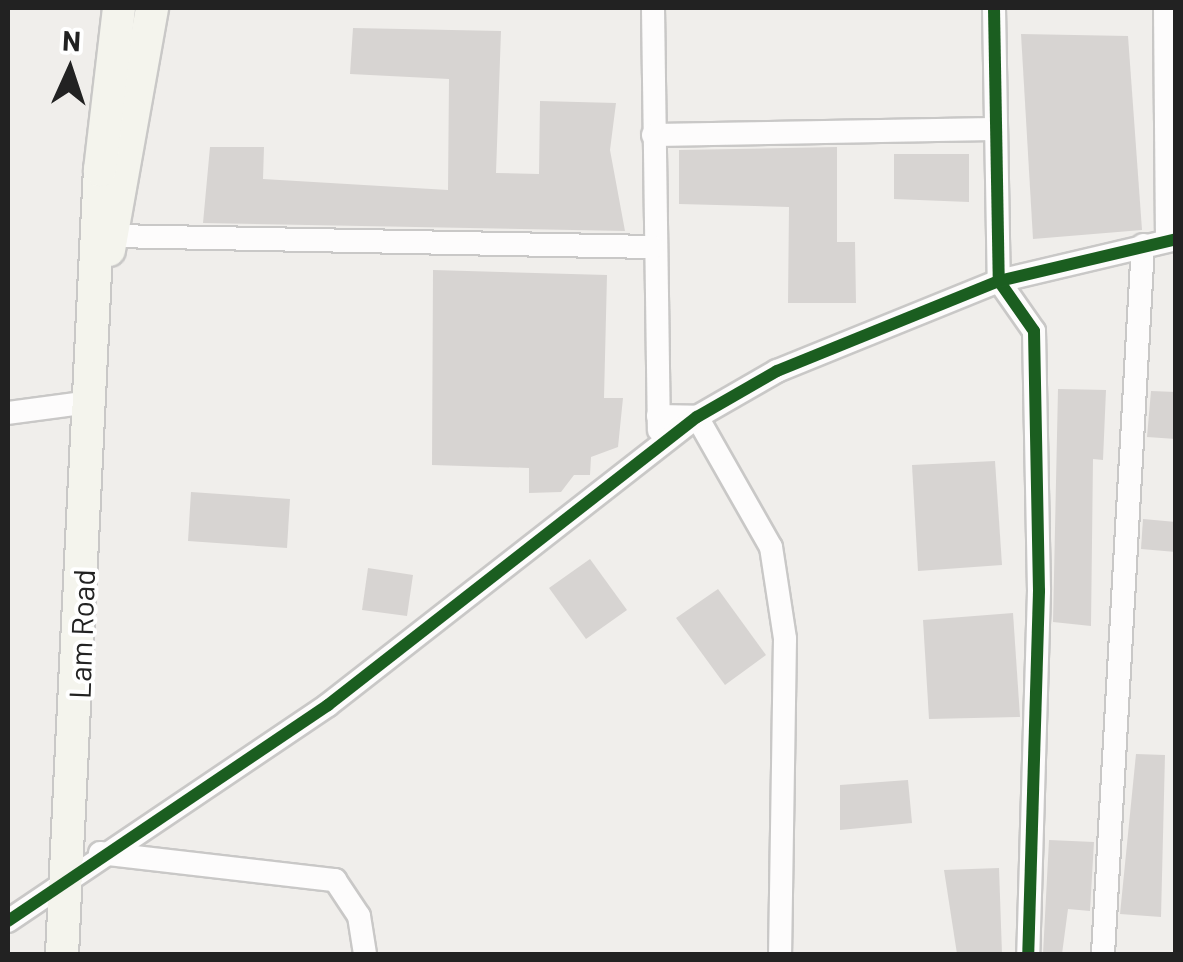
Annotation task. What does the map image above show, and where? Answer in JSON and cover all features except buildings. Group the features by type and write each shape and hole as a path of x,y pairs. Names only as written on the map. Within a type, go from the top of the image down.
{"main road":[{"path":"92,312 119,8"},
{"path":"92,312 113,236 152,8"},
{"name":"Lam Road","path":"62,954 72,874 92,312"}],"street":[{"path":"653,8 653,247 659,443"},
{"path":"994,8 999,281 1034,331 1039,591 1028,954"},
{"path":"8,921 100,853 312,717 697,417 777,371 999,281 1171,239 1170,36 1164,8"},
{"path":"654,135 996,129"},
{"path":"113,236 653,247"},
{"path":"1104,954 1143,245"},
{"path":"8,413 88,402"},
{"path":"658,416 697,417"},
{"path":"697,417 771,546 785,639 780,954"},
{"path":"100,853 334,880 359,916 366,954"}],"cycle path":[{"path":"994,8 999,281 1034,331 1039,591 1028,954"},
{"path":"8,921 328,705 697,417 777,371 999,281 1176,239"}]}
